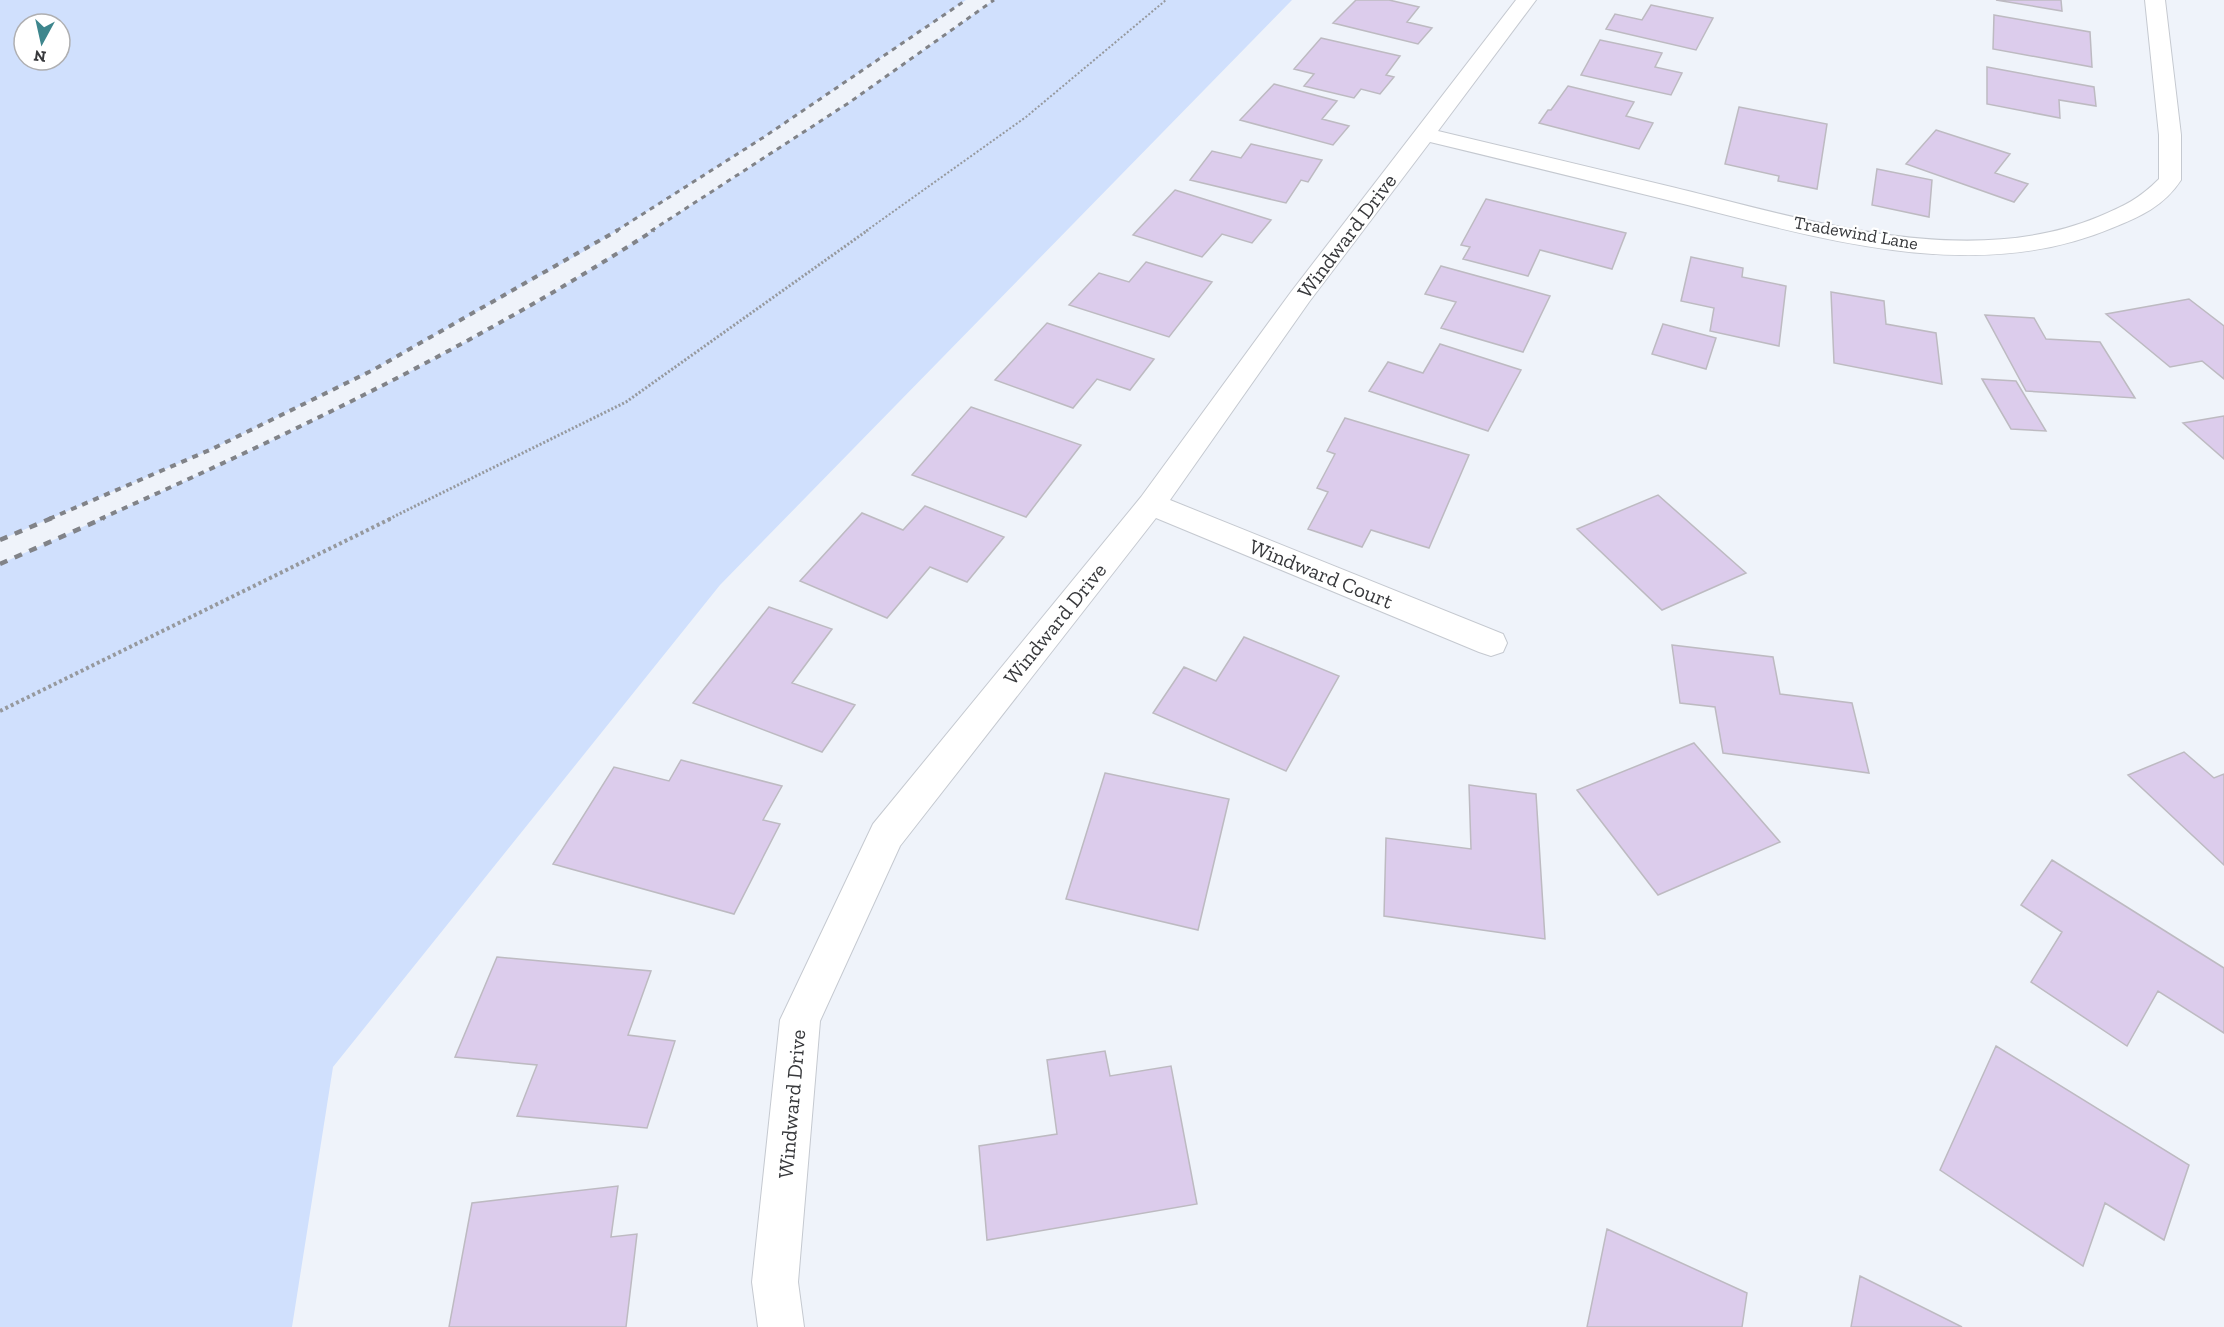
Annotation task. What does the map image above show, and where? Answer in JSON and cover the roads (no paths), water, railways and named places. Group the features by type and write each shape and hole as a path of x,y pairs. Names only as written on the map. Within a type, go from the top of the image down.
{"street":[{"name":"Windward Drive","path":"781,1327 776,1282 800,1020 886,835 1151,504 1300,297 1526,0"},
{"name":"Tradewind Lane","path":"1425,134 1792,222 1893,243 1984,248 2068,238 2138,210 2170,180 2170,135 2155,0"},
{"name":"Windward Court","path":"1151,504 1491,643"}],"railway":[{"path":"616,231 764,137 966,0"},
{"path":"651,231 850,102 994,0"},
{"path":"49,519 212,449 373,370 618,230"},
{"path":"100,519 242,454 383,385 520,311 654,230"},
{"path":"0,540 52,518"},
{"path":"0,564 104,518"}]}
